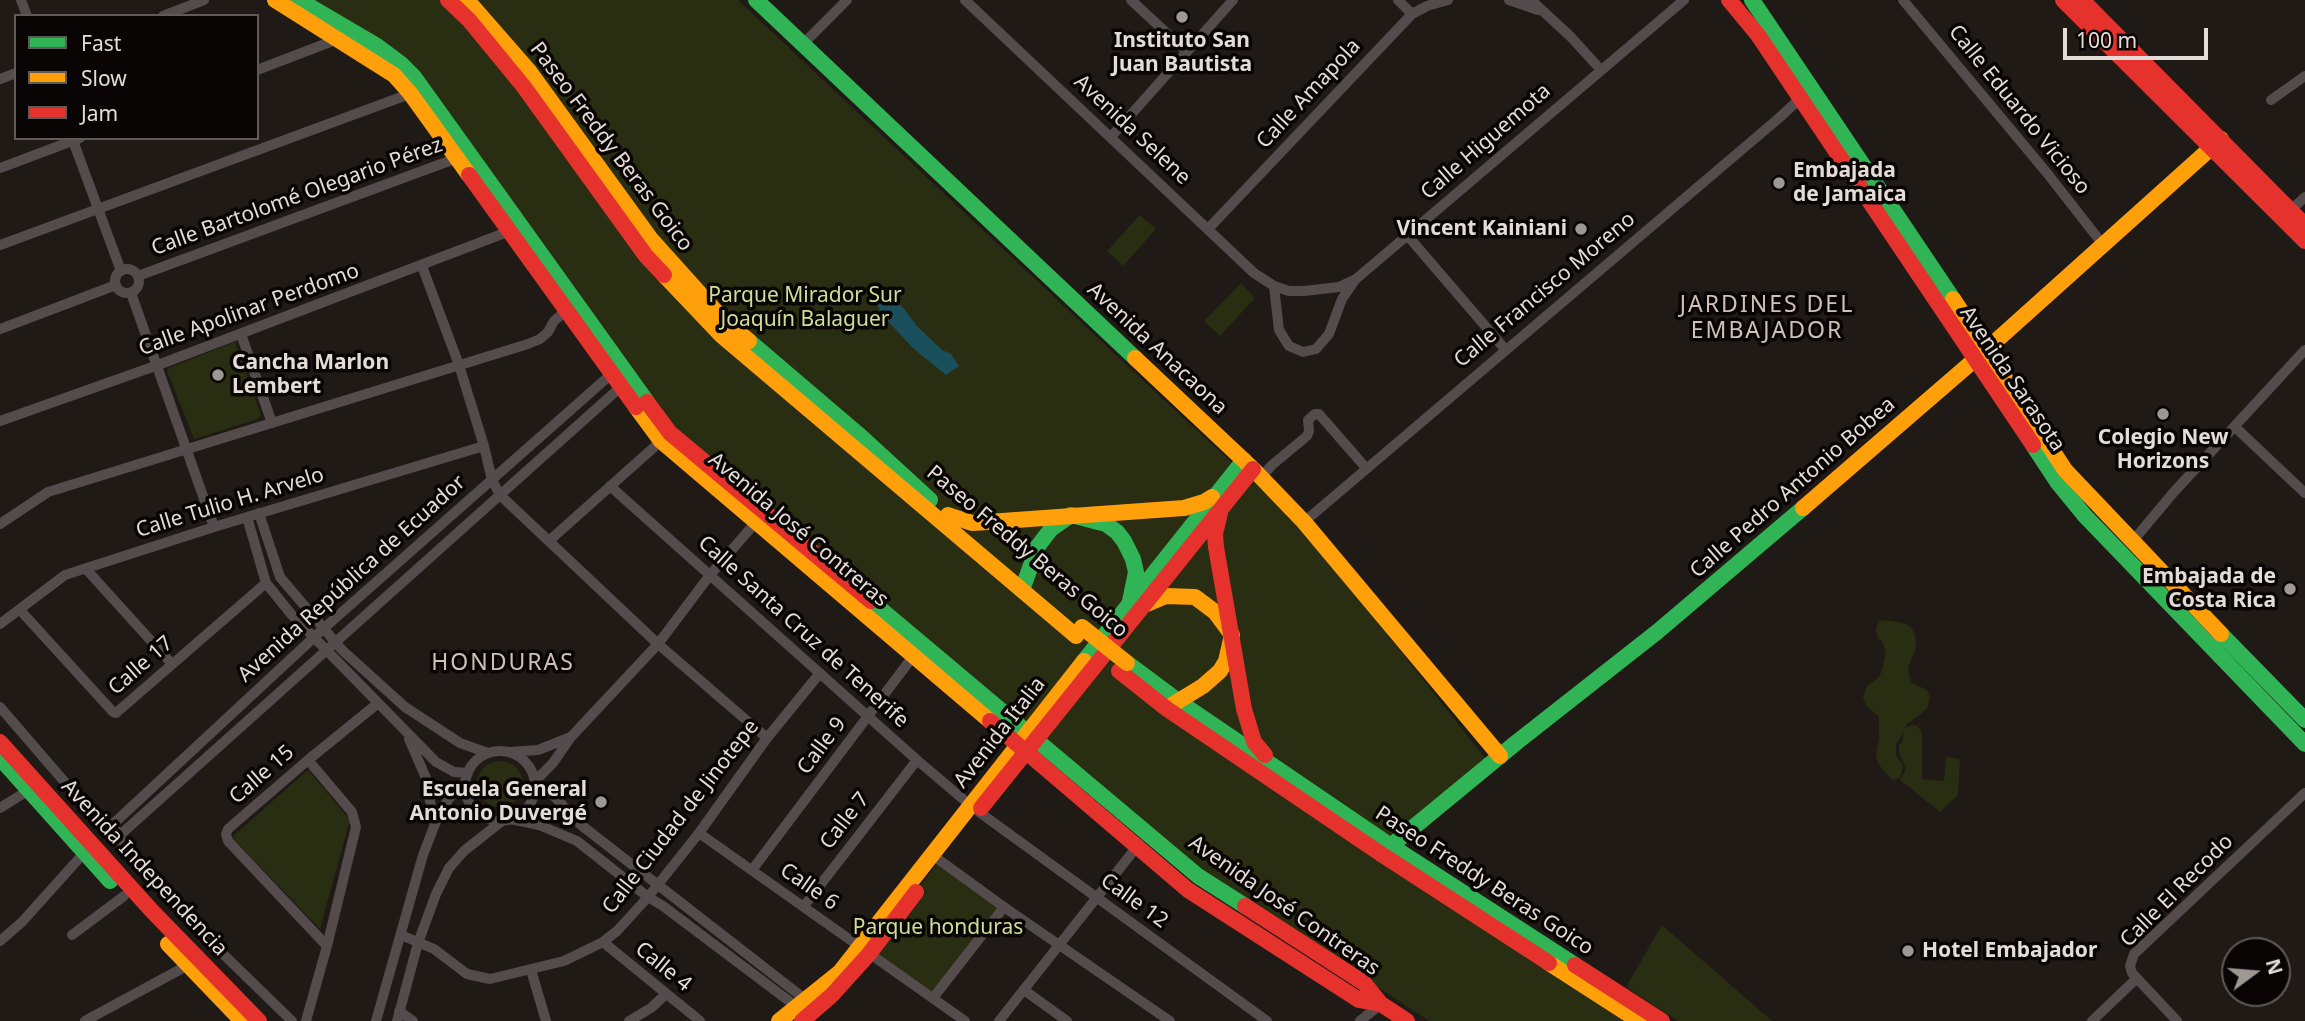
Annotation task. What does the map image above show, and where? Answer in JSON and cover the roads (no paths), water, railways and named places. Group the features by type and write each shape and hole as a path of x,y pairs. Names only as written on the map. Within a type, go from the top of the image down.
{"main road":[{"name":"Avenida José Contreras","path":"275,0 417,91"},
{"name":"Avenida José Contreras","path":"299,0 401,64 463,156 622,376 661,441 756,522 918,650"},
{"name":"Paseo Freddy Beras Goico","path":"448,0 469,20 524,87 646,256 722,336 1024,584"},
{"name":"Paseo Freddy Beras Goico","path":"467,0 529,71 650,238 720,316 858,433 1079,632 1172,705 1386,850 1583,977 1662,1021"},
{"name":"Avenida Anacaona","path":"756,0 1253,469 1304,522 1500,757"},
{"name":"Avenida Sarasota","path":"1729,0 1806,93 1987,349 2065,470 2305,720"},
{"name":"Avenida Sarasota","path":"1752,0 1806,93 1973,360 2058,483 2085,516 2305,744"},
{"path":"2063,0 2305,225"},
{"path":"2082,0 2305,242"},
{"name":"Calle Pedro Antonio Bobea","path":"1386,850 1667,624 1987,349 2216,143"},
{"name":"Avenida José Contreras","path":"463,156 510,232 567,310 670,433 918,650 1143,839 1188,890 1359,1000 1381,1004 1407,1021"},
{"name":"Avenida Italia","path":"779,1021 808,1012 840,972 865,950 1221,497 1253,469"},
{"path":"948,515 972,523 1184,508 1221,497 1215,534 1244,709 1254,742 1279,769"},
{"path":"1024,584 1038,546 1051,529 1071,515 1106,524 1124,541 1136,572 1135,605 1166,596 1181,595 1195,597 1207,604 1232,635 1226,661 1220,671 1203,687 1172,705"},
{"name":"Paseo Freddy Beras Goico","path":"1172,705 1279,769 1386,850"},
{"name":"Avenida Independencia","path":"0,742 75,834 242,1021"},
{"name":"Avenida Independencia","path":"0,758 75,834 85,853 111,874 124,896 192,962 259,1021"},
{"name":"Paseo Freddy Beras Goico","path":"1583,977 1639,1021"}],"street":[{"path":"168,14 204,0"},
{"path":"804,44 846,0"},
{"name":"Avenida Selene","path":"965,0 1254,273 1274,286 1289,291 1304,291"},
{"path":"1131,0 1187,52"},
{"path":"1111,137 1233,0"},
{"path":"1398,0 1412,13"},
{"name":"Calle Amapola","path":"1208,229 1412,13 1448,0"},
{"path":"1509,0 1546,14"},
{"path":"1531,0 1571,37 1600,69"},
{"name":"Calle Higuemota","path":"1304,291 1339,287 1356,279 1684,0"},
{"name":"Calle Eduardo Vicioso","path":"1903,0 2104,246"},
{"path":"259,69 338,39"},
{"path":"2271,100 2305,76"},
{"path":"0,245 417,91"},
{"name":"Calle Francisco Moreno","path":"1304,522 1806,93"},
{"path":"0,168 72,140"},
{"path":"75,140 121,271"},
{"name":"Calle Bartolomé Olegario Pérez","path":"138,276 463,156"},
{"path":"2291,210 2305,197"},
{"name":"Calle Apolinar Perdomo","path":"0,421 158,365 510,232"},
{"path":"1407,235 1505,349"},
{"path":"422,266 459,365 492,480 500,495 659,644 767,738"},
{"path":"131,270 138,276 138,285 131,293 122,292 116,285 116,277 121,271 131,270"},
{"path":"1274,286 1279,330 1289,346 1303,352 1316,349 1329,334 1342,299 1356,279"},
{"path":"0,329 116,285"},
{"path":"131,293 214,527"},
{"path":"1,521 48,492 540,339 567,310"},
{"path":"241,334 272,423"},
{"path":"2132,542 2173,493 2305,350"},
{"name":"Avenida República de Ecuador","path":"106,824 492,480 622,376"},
{"name":"Avenida República de Ecuador","path":"120,835 500,495 622,376"},
{"path":"1253,469 1272,465 1307,436 1308,420 1315,414 1319,414 1366,468"},
{"path":"2235,427 2305,493"},
{"path":"550,540 661,441"},
{"name":"Calle Tulio H. Arvelo","path":"0,624 65,575 259,513 484,446"},
{"name":"Calle Santa Cruz de Tenerife","path":"610,486 974,808"},
{"path":"259,513 280,578 318,633 377,704 399,726 436,762 467,778"},
{"path":"247,517 266,583 291,614 318,633"},
{"path":"413,1021 398,1016 418,943 436,894 449,869 464,851 482,836 527,808 532,799 535,782 553,763 571,737 659,644 710,575 756,522"},
{"path":"86,569 172,664"},
{"name":"Calle 17","path":"20,610 113,712 119,712 266,583"},
{"path":"331,647 405,707 460,743 488,753 525,752 538,750 571,737"},
{"name":"Calle 9","path":"752,870 918,650"},
{"name":"Calle Ciudad de Jinotepe","path":"401,935 434,949 455,966 478,978 489,979 564,961 603,942 617,931 648,897 699,833 767,738 820,673"},
{"name":"Calle 15","path":"327,946 228,841 226,834 228,829 308,760 377,704"},
{"path":"0,707 106,824 120,835 122,848 111,874"},
{"path":"399,726 417,755 426,778 435,824"},
{"path":"508,752 524,761 535,782 552,794 581,825 671,894 808,1012"},
{"path":"376,1021 423,855 435,824 447,800 467,778 473,765 488,753"},
{"path":"306,1021 356,827 352,811 308,760"},
{"name":"Calle 7","path":"804,906 917,760"},
{"path":"467,778 469,802 475,810 492,820 531,824 577,841 648,897 808,1012"},
{"path":"0,808 29,790"},
{"name":"Calle El Recodo","path":"2177,1021 2136,979 2130,966 2134,954 2305,793"},
{"name":"Calle 12","path":"974,808 1267,1021"},
{"path":"75,834 106,824"},
{"path":"482,836 509,825 531,824"},
{"name":"Calle 6","path":"699,833 965,1021"},
{"path":"999,1021 1143,839"},
{"path":"122,848 220,951 292,1021"},
{"path":"0,941 22,922 85,853"},
{"path":"936,857 1059,946 1170,1021"},
{"path":"72,935 124,896"},
{"path":"933,998 1004,907"},
{"name":"Calle 4","path":"603,942 700,1021"},
{"path":"85,1021 192,962"},
{"path":"531,970 546,1021"},
{"path":"2092,1021 2136,979"},
{"path":"1024,990 1067,1021"},
{"path":"629,1021 651,1008 666,994"},
{"path":"1360,1021 1381,1004"}],"water":[{"path":"884,288 917,326 942,350 951,354 959,366 946,375 913,348 881,314 874,296"}],"place":[{"name":"Instituto San Juan Bautista","path":"1182,17"},
{"name":"Embajada de Jamaica","path":"1779,183"},
{"name":"Vincent Kainiani","path":"1581,229"},
{"name":"Cancha Marlon Lembert","path":"218,375"},
{"name":"Colegio New Horizons","path":"2163,414"},
{"name":"Embajada de Costa Rica","path":"2290,589"},
{"name":"Escuela General Antonio Duvergé","path":"601,802"},
{"name":"Hotel Embajador","path":"1908,951"}],"district":[{"name":"JARDINES DEL EMBAJADOR","path":"1767,318"},
{"name":"HONDURAS","path":"503,663"}],"park label":[{"name":"Parque Mirador Sur Joaquín Balaguer","path":"805,308"},
{"name":"Parque honduras","path":"938,928"}]}
